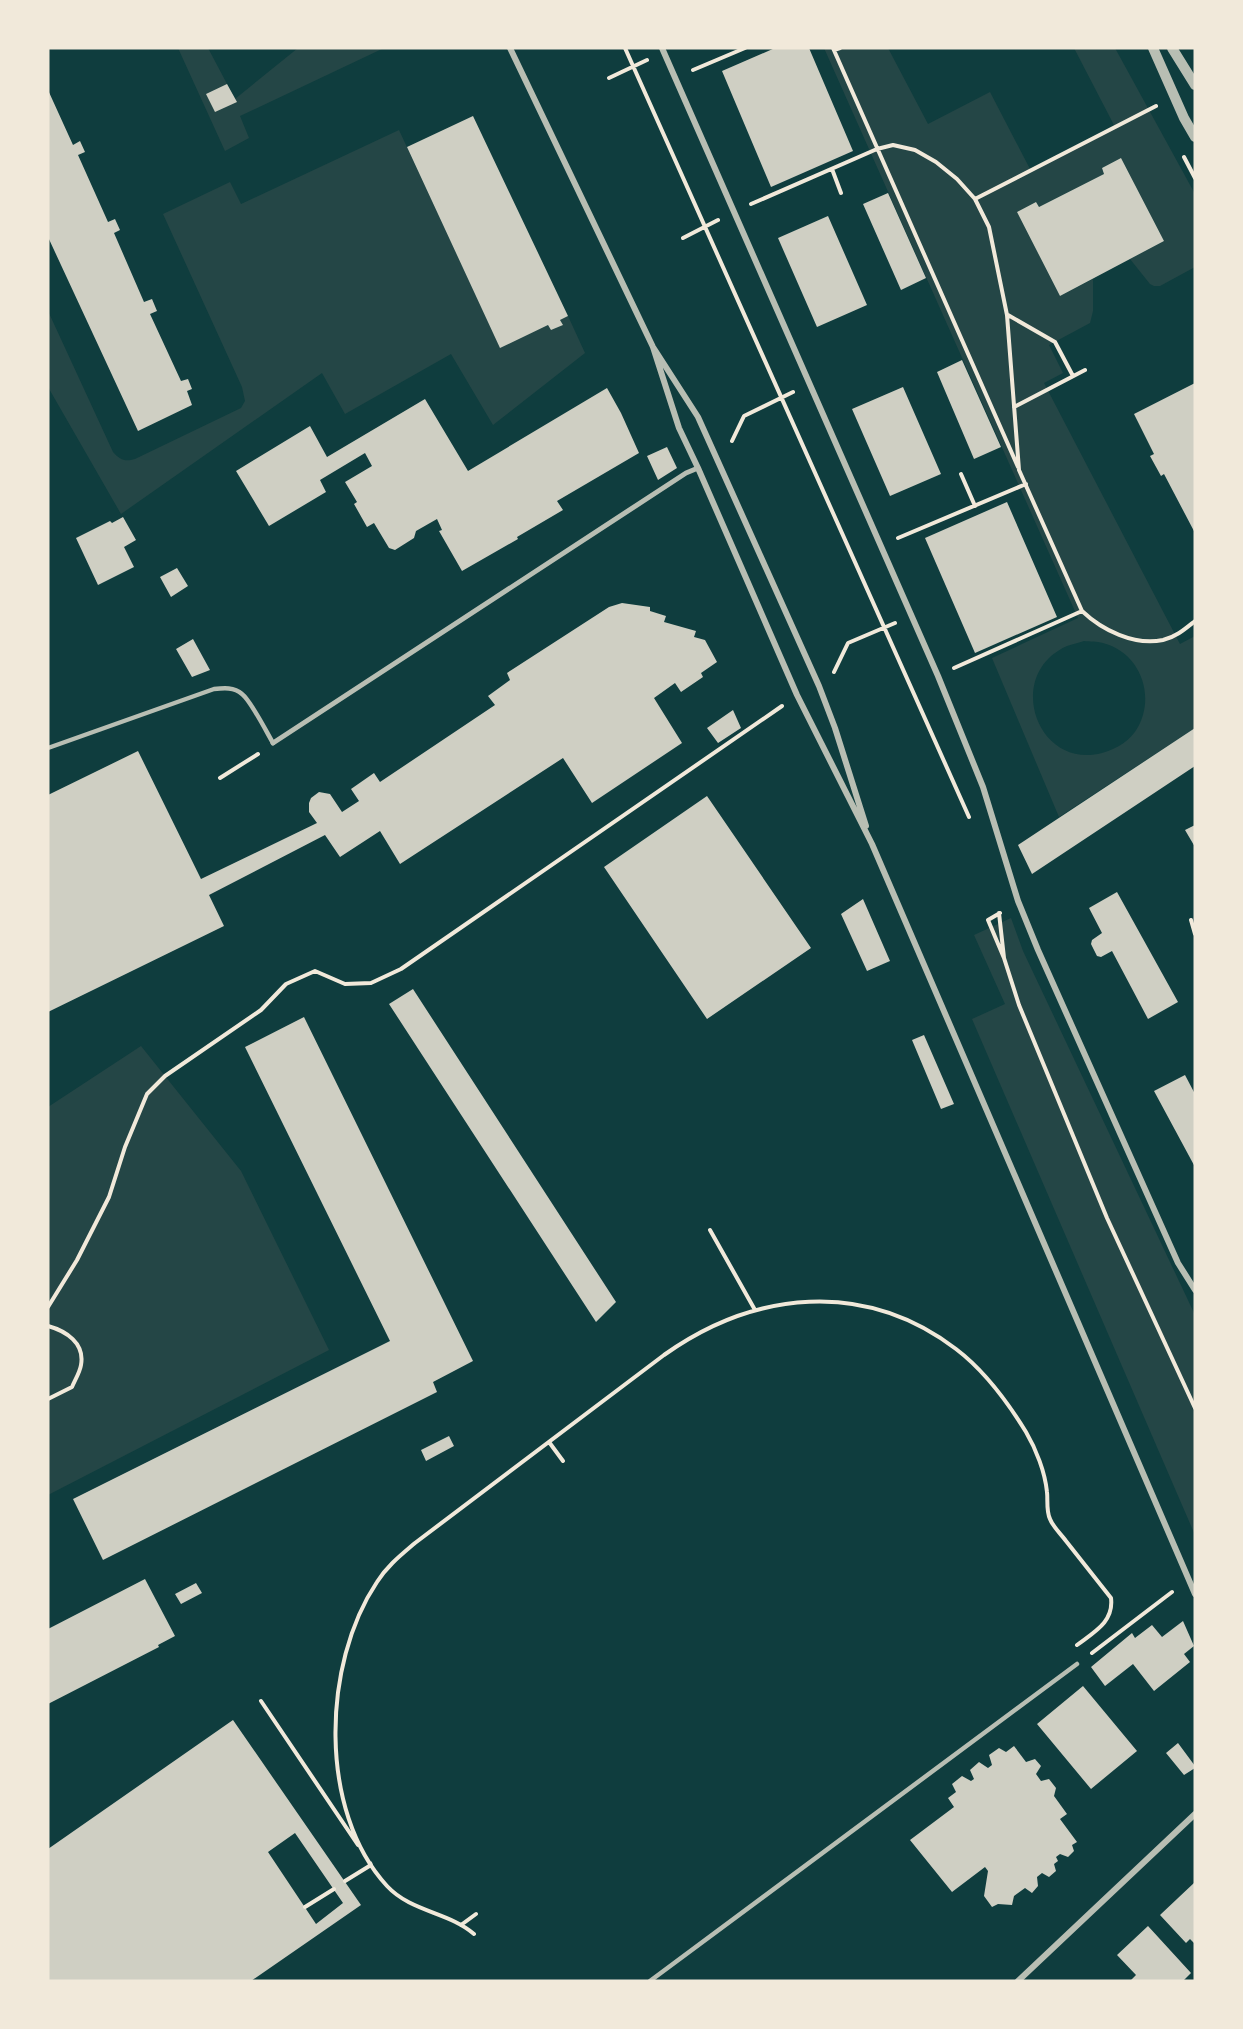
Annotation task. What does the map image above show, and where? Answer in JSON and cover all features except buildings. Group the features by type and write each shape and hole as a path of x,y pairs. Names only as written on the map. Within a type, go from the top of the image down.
{"street":[{"path":"510,48 653,347 698,417 819,686 835,728 872,844"},
{"path":"1153,48 1184,118 1195,137"},
{"path":"1172,48 1195,85"},
{"path":"663,50 938,676 983,787 1018,901 1038,950 1173,1252 1195,1289"},
{"path":"653,347 678,428 698,468 797,695 872,844 1195,1594"},
{"path":"273,743 677,479 698,468"},
{"path":"1018,1981 1195,1814"}],"lane":[{"path":"48,748 214,689 224,688 234,689 243,695 273,743"},
{"path":"650,1981 1077,1664"}],"path":[{"path":"625,48 972,824"},
{"path":"675,77 745,48"},
{"path":"840,48 833,49 1082,610 1094,622 1110,631 1128,638 1149,641 1164,640 1195,621"},
{"path":"609,78 663,50"},
{"path":"975,199 1157,106"},
{"path":"683,238 734,211 877,148 893,145 915,150 936,162 957,179 975,199 989,226 1007,315 1019,470"},
{"path":"832,168 841,193"},
{"path":"1007,315 1055,342 1073,376"},
{"path":"1014,407 1085,370"},
{"path":"717,459 726,456 744,416 809,384"},
{"path":"961,474 975,506"},
{"path":"880,545 1026,484"},
{"path":"938,676 1082,610"},
{"path":"819,686 830,680 848,643 912,617"},
{"path":"48,1307 77,1260 109,1197 125,1147 147,1094 165,1076 261,1010 286,984 315,971 345,984 371,983 401,969 797,695"},
{"path":"220,778 273,743"},
{"path":"998,910 1004,958"},
{"path":"988,920 1004,958 1019,1005 1107,1218 1195,1408"},
{"path":"1191,920 1195,934"},
{"path":"710,1230 755,1310"},
{"path":"371,1865 355,1835 342,1794 335,1725 339,1674 344,1654 356,1621 377,1581 391,1563 415,1543 680,1344 714,1325 755,1310 775,1305 829,1301 864,1305 883,1310 922,1328 956,1348 981,1372 1005,1402 1031,1442 1041,1466 1047,1490 1050,1520 1111,1598 1112,1606 1109,1617 1103,1625 1075,1646"},
{"path":"48,1326 68,1334 81,1349 81,1365 72,1387 48,1399"},
{"path":"549,1442 563,1461"},
{"path":"1077,1664 1188,1579"},
{"path":"261,1701 380,1878 398,1897 461,1925 474,1934"},
{"path":"345,1881 371,1865"},
{"path":"305,1907 334,1889"},
{"path":"461,1925 476,1914"}],"shaded area":[{"path":"178,48 208,48 235,99 298,48 384,48 240,116 249,138 225,151"},
{"path":"824,48 888,48 928,124 990,92 1030,169 1115,127 1074,48 1115,48 1195,194 1195,267 1160,286 1150,284 1130,259 1164,241 1121,158 1102,168 1104,174 1039,207 1036,202 1017,212 1060,296 1093,279 1093,311 1090,323 1049,345 1063,373 1044,383 1180,644 1195,636 1195,728 1059,817 992,658 1078,618","holes":["1084,641 1103,643 1126,655 1135,665 1144,688 1143,714 1135,732 1118,746 1102,753 1079,754 1060,747 1045,734 1036,716 1033,697 1037,677 1048,659 1067,646"]},
{"path":"399,130 500,347 548,325 551,330 562,325 560,320 568,316 585,353 493,425 451,354 345,414 322,373 121,514 48,387 48,311 113,452 120,459 135,459 241,408 245,401 242,387 163,214 230,182 241,204"},
{"path":"1011,918 1023,951 1195,1315 1195,1535 972,1019 1005,1004 974,935"},
{"path":"141,1046 241,1171 329,1350 48,1495 48,1107"}]}
